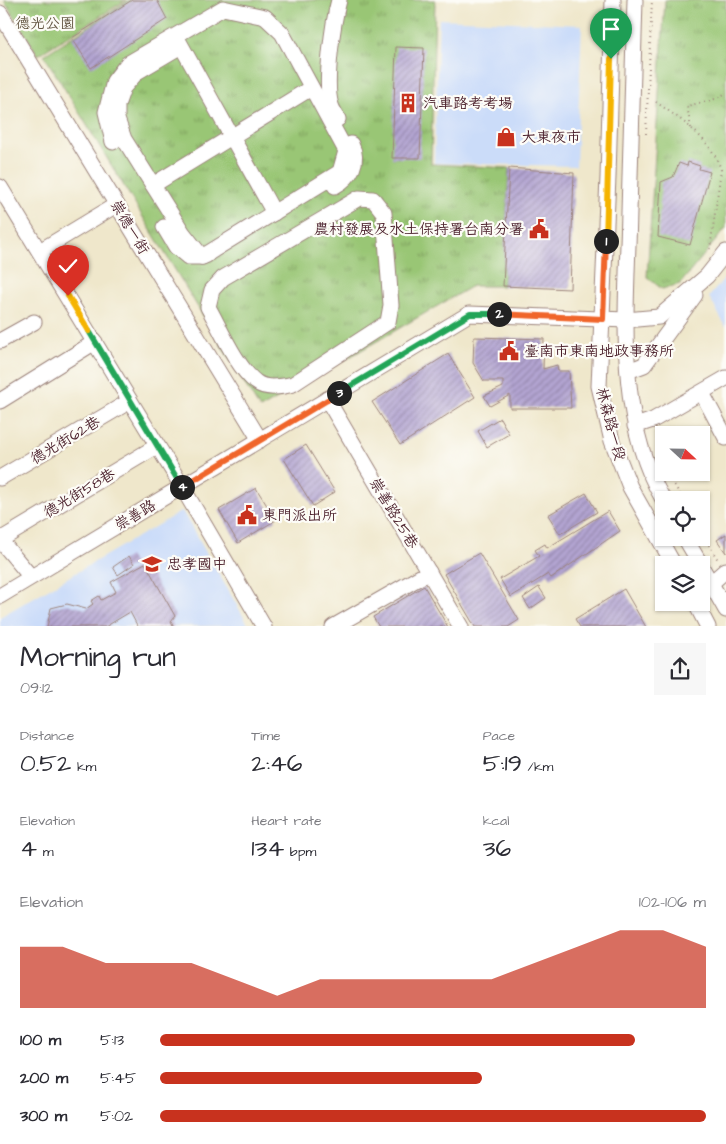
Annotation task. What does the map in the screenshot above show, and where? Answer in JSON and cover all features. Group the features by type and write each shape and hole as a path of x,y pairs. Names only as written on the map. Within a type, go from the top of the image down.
{"street":[{"path":"164,227 176,247 188,258 202,258 246,240 345,180 354,169 354,151 330,104 332,28 339,0"},
{"name":"林森路一段","path":"613,0 603,319 599,386 612,441 630,486 669,556"},
{"name":"林森路一段","path":"635,0 626,320 628,371 635,426 651,480 658,491"},
{"path":"223,8 265,17 282,33 346,151 340,172 202,258 183,233 124,139 117,119 117,104 123,88 138,72 178,40 223,8"},
{"name":"崇德一街","path":"0,13 260,440"},
{"path":"178,40 274,213"},
{"path":"113,142 106,112 114,81 127,64 178,40"},
{"path":"153,185 311,88"},
{"path":"0,187 96,342 264,626"},
{"path":"359,198 373,199 384,213 391,305 388,322 293,384 278,388 257,383 245,370 208,307 212,290 224,278 340,208 359,198"},
{"path":"40,250 116,205"},
{"path":"628,371 644,366 726,252"},
{"name":"崇善路","path":"0,596 470,314 626,320 659,317 707,276"},
{"path":"0,341 34,322"},
{"path":"0,401 96,342"},
{"path":"635,426 653,420 726,378"},
{"path":"702,393 726,438"},
{"name":"崇善路25巷","path":"327,400 461,626"},
{"name":"德光街62巷","path":"0,478 130,401"},
{"name":"德光街58巷","path":"0,540 158,446"},
{"path":"0,540 31,577"},
{"path":"710,584 725,571"},
{"path":"333,626 429,572"},
{"path":"710,592 726,610"},
{"path":"700,611 708,626"}],"path":[{"path":"691,128 687,106 709,101 726,93"},
{"path":"656,102 691,128 709,147 718,161 721,170 709,256"},
{"path":"710,546 725,571"}],"shaded area":[{"path":"439,19 582,25 576,166 434,163"},
{"path":"726,276 726,327 709,297"},
{"name":"忠孝國中","path":"182,511 249,626 0,626 0,617"}],"green space":[{"name":"德光公園","path":"4,0 126,0 38,55"},
{"path":"129,0 435,0 431,164 509,168 503,286 472,286 260,409 44,55"},
{"path":"665,0 726,0 726,228 680,284 662,289 647,277"}],"building":[{"path":"132,0 157,0 167,19 91,68 72,38"},
{"name":"汽車路考考場","path":"396,47 424,48 420,158 392,158"},
{"path":"688,162 700,166 699,169 710,172 690,245 658,237 661,182 673,177 679,163 687,166"},
{"name":"農村發展及水土保持署台南分署","path":"509,168 574,173 570,289 503,286"},
{"path":"474,337 544,339 543,369 557,365 558,371 569,371 571,408 510,408 510,395 490,406 484,396 503,387 503,381 484,381 473,363"},
{"path":"448,354 475,397 400,445 372,402"},
{"path":"500,418 509,434 487,447 478,431"},
{"path":"306,445 335,492 313,506 284,459"},
{"name":"東門派出所","path":"256,488 276,520 238,543 219,510"},
{"path":"586,493 597,512 560,534 548,515"},
{"path":"608,511 620,531 551,578 548,574 511,597 500,579 539,556 535,550 545,544 547,548"},
{"path":"726,534 726,553 717,540"},
{"path":"479,553 519,620 510,626 474,626 444,574"},
{"path":"129,556 134,564 118,575 113,567"},
{"path":"145,563 175,616 171,621 174,626 137,626 130,612 107,626 47,626 51,608 67,604 86,609 93,604 91,601 99,596 101,600 116,592 111,582"},
{"path":"424,586 447,626 378,626 373,617"},
{"path":"539,587 546,598 530,609 523,598"},
{"path":"624,589 645,626 579,626 575,619"}],"place":[{"name":"汽車路考考場","path":"408,103"},
{"name":"大東夜市","path":"506,137"},
{"name":"農村發展及水土保持署台南分署","path":"539,229"},
{"name":"臺南市東南地政事務所","path":"509,351"},
{"name":"東門派出所","path":"247,515"},
{"name":"忠孝國中","path":"152,564"}],"route":[{"path":"68,296 182,487 470,314 603,319 611,59"}]}
